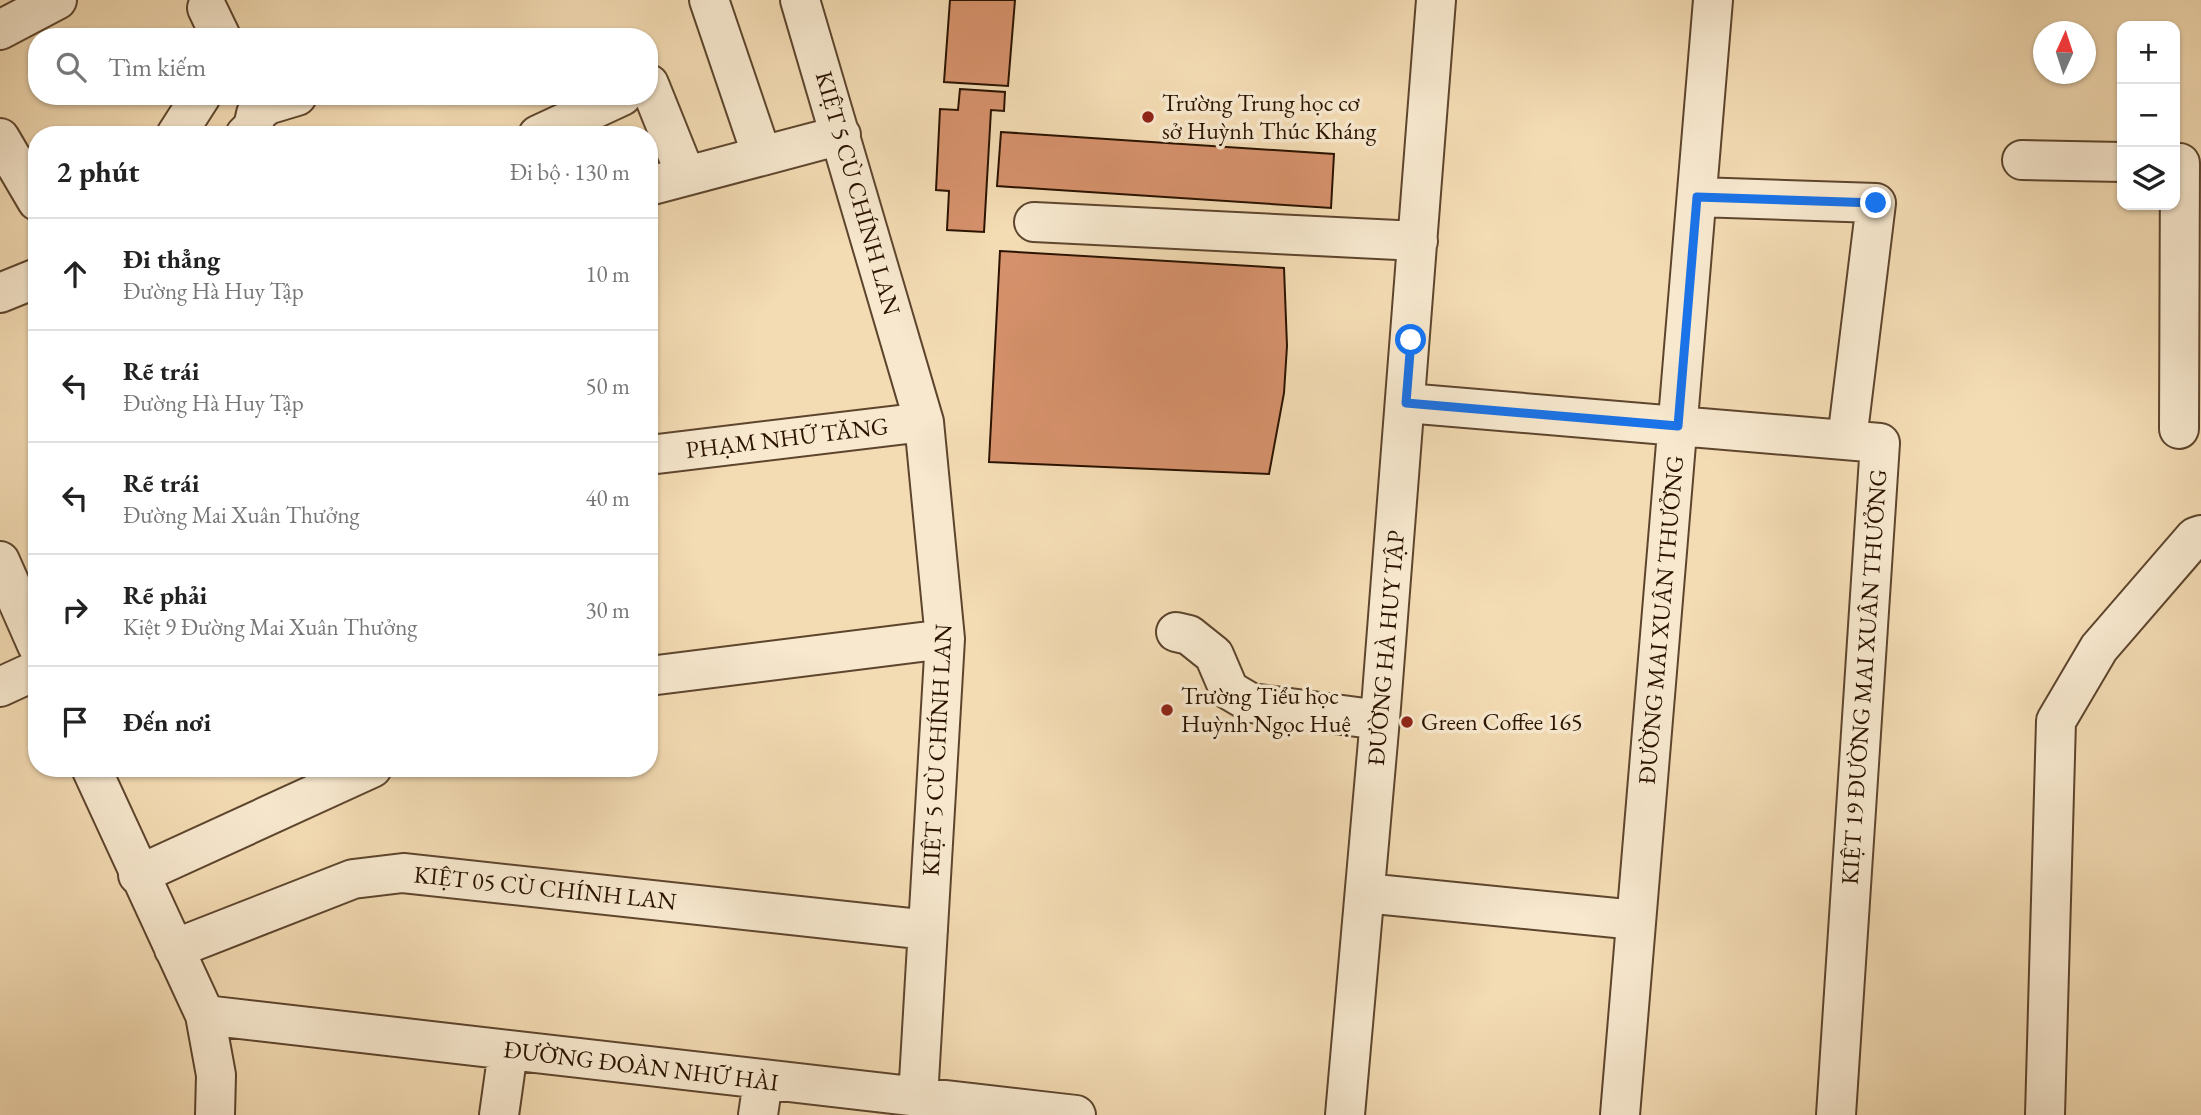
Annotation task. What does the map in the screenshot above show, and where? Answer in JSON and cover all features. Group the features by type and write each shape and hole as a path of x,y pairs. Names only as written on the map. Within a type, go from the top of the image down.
{"street":[{"path":"0,30 57,0"},
{"path":"709,0 762,156"},
{"name":"KIỆT 5 CÙ CHÍNH LAN","path":"800,0 925,422 945,639 918,1098"},
{"name":"ĐƯỜNG HÀ HUY TẬP","path":"1345,1115 1406,403 1436,0"},
{"name":"ĐƯỜNG MAI XUÂN THƯỞNG","path":"1620,1115 1713,0"},
{"path":"182,126 195,105"},
{"path":"249,115 267,105"},
{"path":"557,126 603,105"},
{"path":"657,105 686,176"},
{"path":"658,184 841,135"},
{"path":"0,138 28,186"},
{"path":"2022,160 2117,162"},
{"path":"2179,429 2185,163"},
{"path":"1697,197 1876,203 1847,440"},
{"path":"1034,222 1418,241"},
{"path":"0,293 28,282"},
{"path":"1406,403 1678,426"},
{"name":"PHẠM NHỮ TĂNG","path":"658,448 925,422"},
{"name":"KIỆT 19 ĐƯỜNG MAI XUÂN THƯỞNG","path":"1678,426 1880,443 1836,1115"},
{"path":"2045,1115 2056,721 2099,648 2154,581 2195,537 2201,535"},
{"path":"1,564 28,625"},
{"path":"1176,632 1189,635 1214,655 1229,690 1251,703 1380,720"},
{"path":"658,675 945,639"},
{"path":"0,687 28,674"},
{"path":"95,777 205,1015 216,1075 215,1115"},
{"path":"138,875 352,777"},
{"name":"KIỆT 05 CÙ CHÍNH LAN","path":"174,949 353,879 404,873 928,930"},
{"path":"1365,893 1636,920"},
{"name":"ĐƯỜNG ĐOÀN NHỮ HÀI","path":"205,1015 508,1051 760,1098 918,1098 1035,1113 1076,1115"},
{"path":"499,1115 508,1051"}],"building":[{"path":"950,0 1015,0 1008,86 944,82"},
{"path":"960,89 1005,92 1004,111 991,110 984,232 947,230 949,191 936,190 940,109 958,110"},
{"path":"1001,132 1334,154 1331,208 997,186"},
{"path":"1000,251 1284,268 1287,346 1284,393 1269,474 989,462"}],"place":[{"name":"Trường Trung học cơ sở Huỳnh Thúc Kháng","path":"1148,117"},
{"name":"Trường Tiểu học Huỳnh Ngọc Huệ","path":"1167,710"},
{"name":"Green Coffee 165","path":"1407,722"}],"route":[{"path":"1411,340 1406,403 1678,426 1697,197 1876,203"}]}
